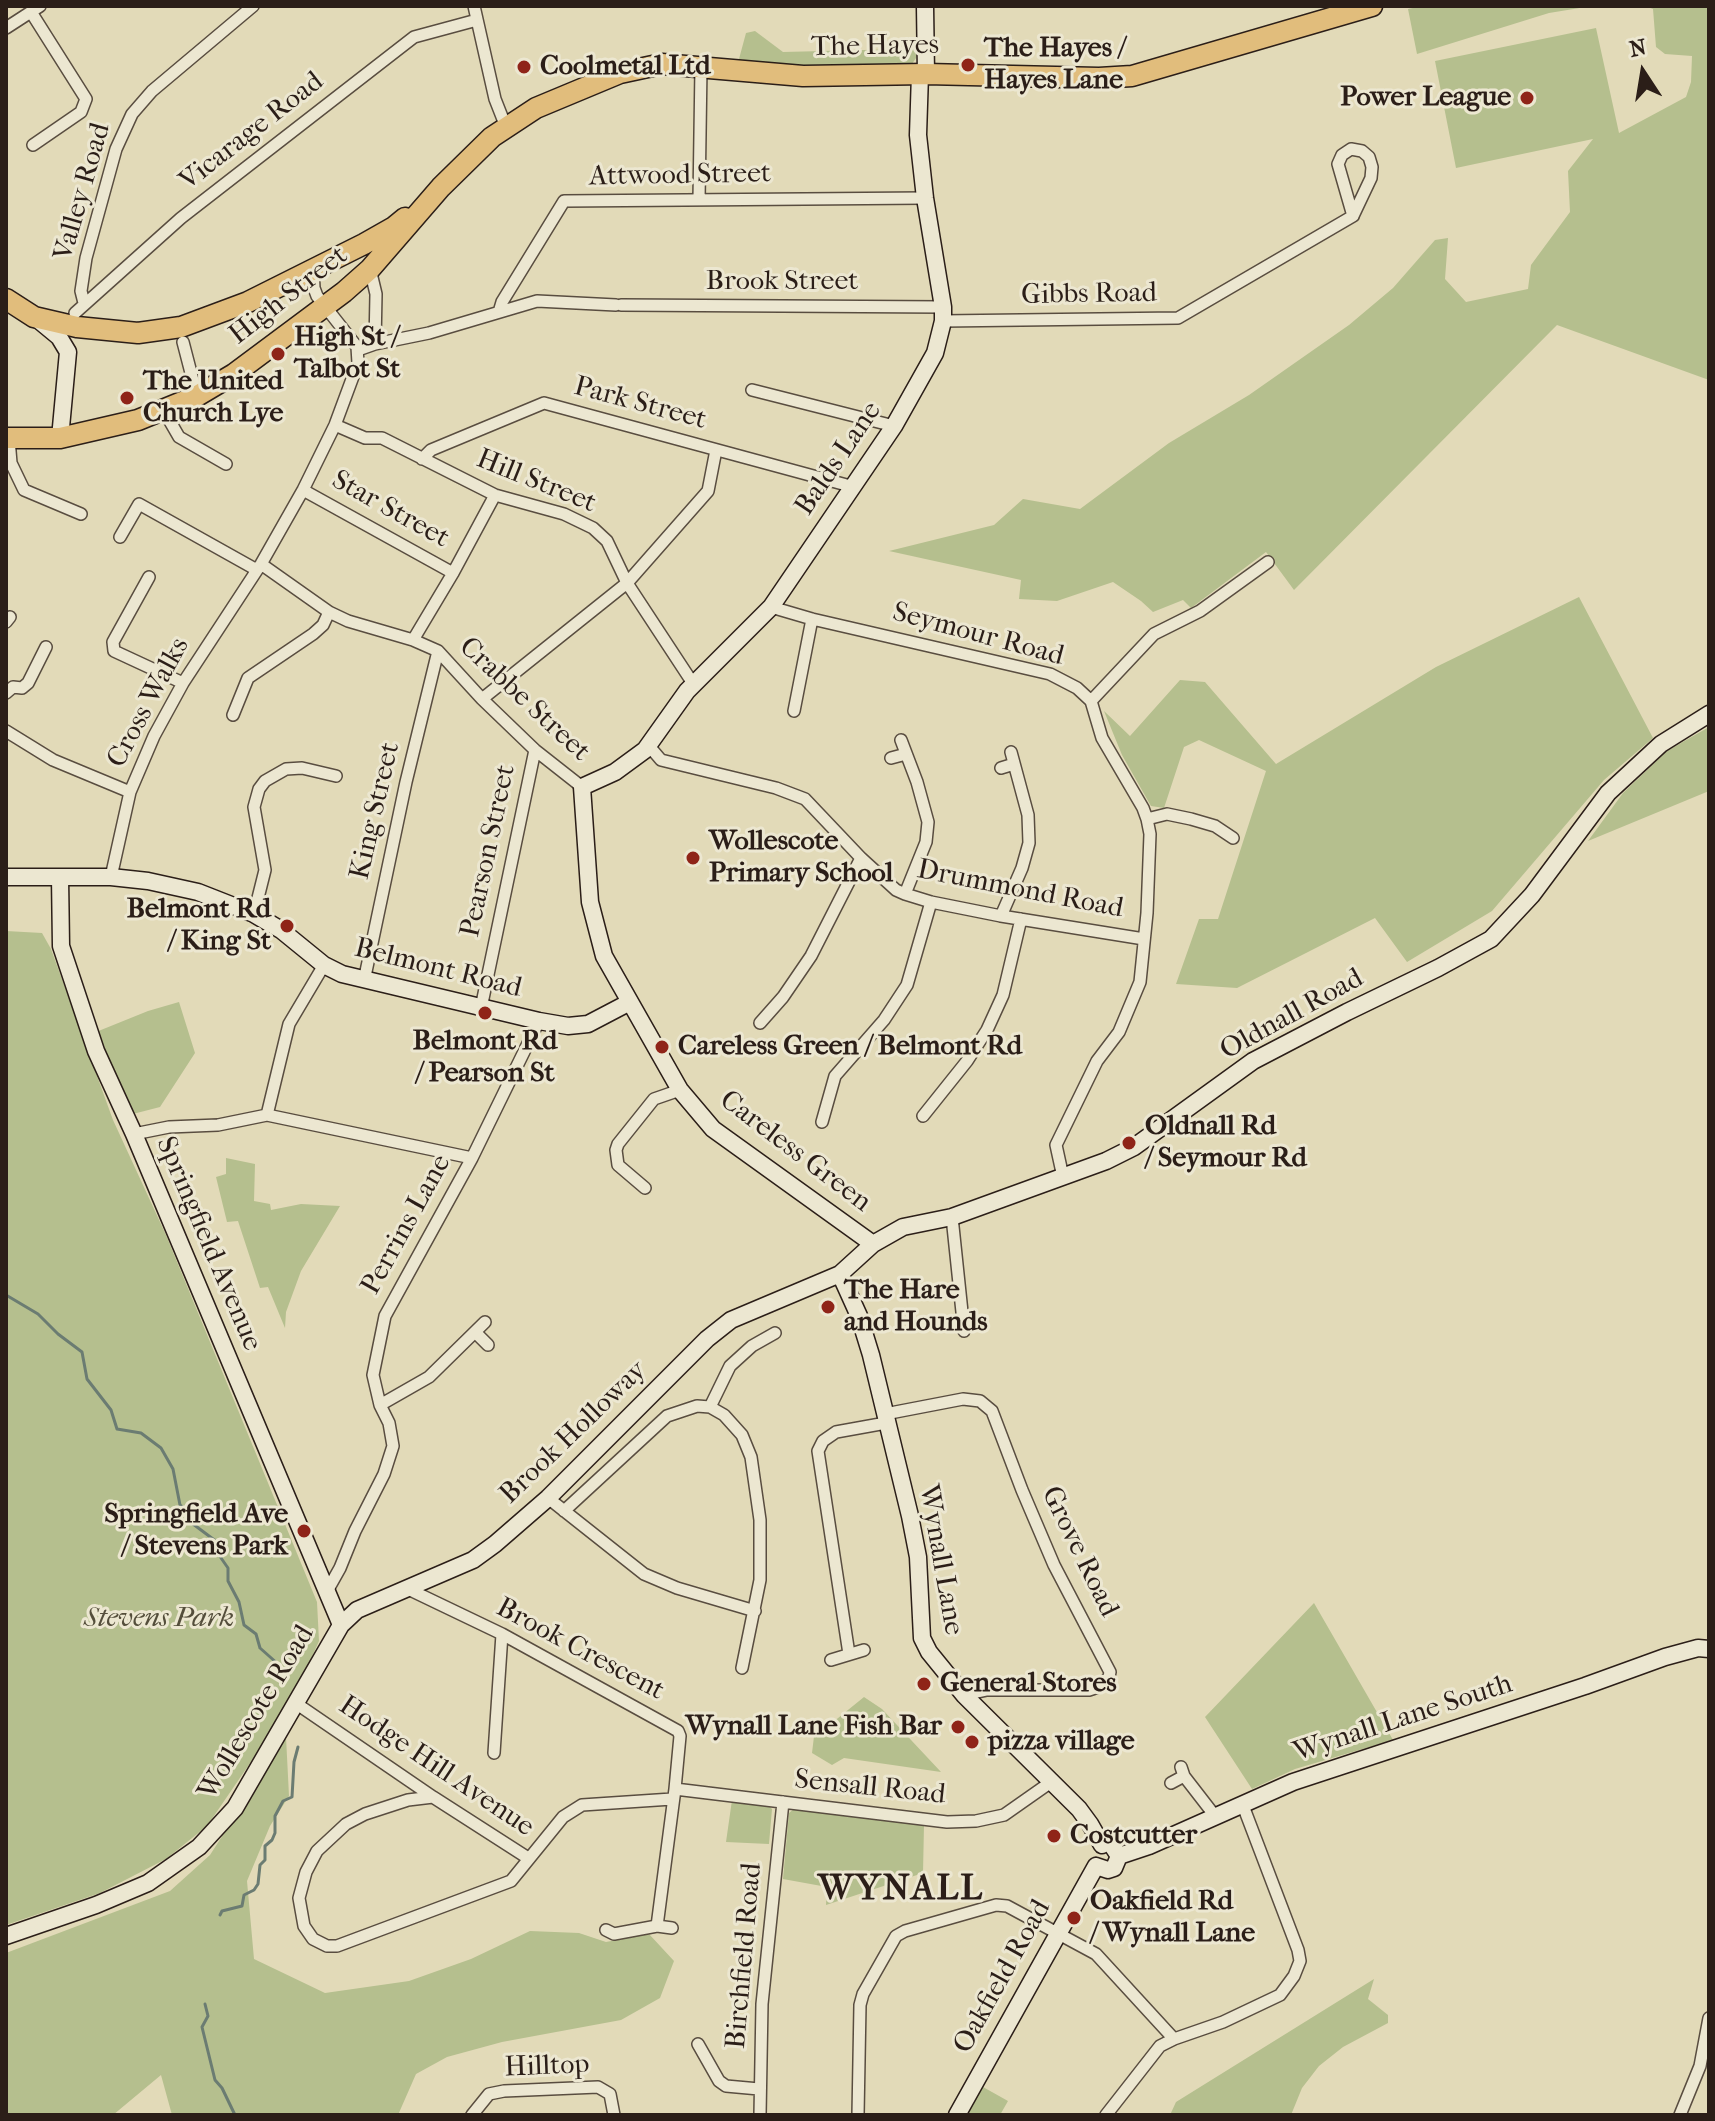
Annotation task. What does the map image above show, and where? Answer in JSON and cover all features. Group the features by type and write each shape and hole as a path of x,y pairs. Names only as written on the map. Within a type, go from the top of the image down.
{"highway":[{"name":"The Hayes","path":"441,187 478,149 506,127 564,95 634,68 662,64 803,76 1132,76 1372,6"},
{"path":"6,299 34,317 113,333 159,331 211,318 394,227 441,187"},
{"name":"High Street","path":"7,438 60,438 108,428 164,411 197,396 234,374 370,269 441,187"},
{"path":"364,244 370,269"}],"street":[{"name":"Valley Road","path":"84,303 81,291 86,258 116,149 132,114 152,91 253,6"},
{"path":"474,6 495,99 506,127"},
{"name":"Balds Lane","path":"582,787 615,772 649,746 694,685 771,607 894,426 935,353 943,314 918,135 925,6"},
{"path":"6,28 36,9 86,99 81,112 33,145"},
{"name":"Vicarage Road","path":"75,313 181,218 414,37 477,20"},
{"path":"699,200 701,67"},
{"path":"1351,149 1362,151 1369,157 1372,167 1371,178 1353,216 1338,164 1342,155 1351,149"},
{"name":"Attwood Street","path":"499,312 502,302 564,201 925,198"},
{"name":"Gibbs Road","path":"943,314 1178,318 1353,216"},
{"path":"313,268 314,288 358,350"},
{"path":"370,269 376,294 375,344"},
{"name":"Brook Street","path":"358,350 544,300 618,305 943,314"},
{"path":"34,317 59,337 68,352 60,438"},
{"path":"183,342 197,396"},
{"name":"Cross Walks","path":"111,877 130,792 154,736 183,683 259,567 303,490 335,425 358,363 358,350"},
{"path":"752,390 894,426"},
{"name":"Park Street","path":"422,459 431,450 544,403 854,487"},
{"path":"164,411 179,437 226,464"},
{"name":"Hill Street","path":"335,425 365,438 382,438 495,495 564,514 593,528 607,541 627,583 694,685"},
{"path":"7,438 11,463 24,490 81,514"},
{"path":"482,699 627,583 708,491 716,450"},
{"name":"Star Street","path":"303,490 453,573"},
{"path":"413,640 495,495"},
{"name":"Crabbe Street","path":"120,537 139,504 259,567 329,612 438,651 535,750 582,787"},
{"path":"1091,701 1154,634 1200,611 1268,562"},
{"path":"149,577 113,642 114,651 183,683"},
{"name":"Seymour Road","path":"771,607 1050,674 1077,688 1091,701 1102,738 1147,819 1150,834 1144,939 1140,982 1119,1032 1097,1061 1056,1145 1063,1177"},
{"path":"233,715 248,678 313,634 323,625 329,612"},
{"path":"794,711 812,619"},
{"path":"6,693 13,687 22,688 28,683 46,647"},
{"name":"King Street","path":"364,981 406,782 438,651"},
{"name":"Oldnall Road","path":"840,1274 873,1244 903,1227 952,1217 1106,1161 1134,1147 1253,1061 1491,939 1532,895 1608,793 1661,744 1709,714"},
{"path":"6,731 53,760 130,792"},
{"path":"901,740 917,782 928,832 905,894"},
{"name":"Drummond Road","path":"649,746 661,760 776,788 805,799 861,858 896,890 905,894 1001,916 1144,939"},
{"name":"Pearson Street","path":"481,1008 535,750"},
{"path":"891,758 906,754"},
{"path":"1001,768 1012,758 1028,815 1029,843 1022,868 1001,916"},
{"path":"254,914 265,870 254,807 259,789 265,781 286,769 302,768 336,776"},
{"name":"Careless Green","path":"582,787 590,902 604,956 680,1090 713,1129 873,1244"},
{"path":"1147,819 1167,814 1230,831"},
{"path":"762,1015 811,956 861,858"},
{"name":"Belmont Road","path":"6,877 111,877 198,892 254,914 281,930 324,965 364,981 539,1021 568,1026 588,1024 630,1002"},
{"name":"Springfield Avenue","path":"60,877 61,946 96,1051 341,1625"},
{"path":"820,1114 835,1076 884,1020 907,985 931,902"},
{"path":"931,1112 987,1030 1003,995 1021,919"},
{"path":"267,1115 289,1024 324,965"},
{"name":"Perrins Lane","path":"326,1593 384,1474 393,1446 373,1375 385,1316 472,1158 539,1021"},
{"path":"645,1188 618,1165 618,1144 654,1099 680,1090"},
{"path":"134,1134 169,1127 199,1128 267,1115 472,1158"},
{"path":"952,1217 966,1324"},
{"name":"Wynall Lane","path":"840,1274 859,1316 918,1557 922,1638 929,1652 964,1695 1088,1821 1102,1845"},
{"name":"Brook Holloway","path":"341,1625 357,1610 473,1560 548,1498 707,1339 731,1320 840,1274"},
{"path":"380,1405 429,1377 485,1322"},
{"path":"475,1332 488,1345"},
{"path":"710,1407 730,1366 752,1346 775,1333"},
{"name":"Grove Road","path":"886,1419 963,1399 980,1401 992,1411 1054,1565 1110,1672 1106,1682 1089,1690 987,1690 964,1695"},
{"path":"564,1511 667,1416 681,1409 710,1407 724,1415 742,1435 755,1473 760,1520 760,1580 742,1668"},
{"path":"849,1654 818,1451 823,1441 836,1432 886,1419"},
{"path":"548,1498 644,1574 677,1588 755,1611"},
{"name":"Brook Crescent","path":"406,1588 502,1634 678,1731 674,1794"},
{"name":"Wollescote Road","path":"6,1936 96,1905 148,1883 199,1847 235,1808 341,1625"},
{"path":"491,1744 502,1634"},
{"name":"Wynall Lane South","path":"1119,1856 1149,1846 1293,1782 1665,1657 1698,1648 1709,1649"},
{"path":"831,1660 864,1650"},
{"name":"Hodge Hill Avenue","path":"297,1704 528,1858 563,1817 582,1805 674,1794"},
{"path":"1171,1783 1182,1772 1215,1816"},
{"name":"Sensall Road","path":"674,1794 783,1802 947,1822 976,1821 1004,1815 1051,1782"},
{"path":"657,1926 674,1794"},
{"path":"433,1797 408,1800 365,1814 346,1824 317,1851 306,1872 299,1898 304,1926 313,1939 327,1946 337,1946 511,1881 528,1858"},
{"name":"Birchfield Road","path":"760,2115 762,2004 783,1802"},
{"path":"1106,2115 1160,2046 1223,2022 1280,1995 1294,1976 1300,1961 1295,1937 1242,1803"},
{"path":"1102,1845 1111,1845 1119,1856 1114,1868 1101,1869 1096,1866 1093,1854 1102,1845"},
{"name":"Oakfield Road","path":"957,2115 1096,1866"},
{"path":"858,2115 860,2005 863,1994 896,1936 996,1905 1007,1906 1096,1954 1174,2039"},
{"path":"606,1930 614,1934 657,1926 672,1928"},
{"path":"1680,2115 1700,2066 1709,2018"},
{"path":"698,2044 719,2081 726,2086 759,2089"},
{"name":"Hilltop","path":"472,2115 489,2094 598,2087 610,2094 614,2115"}],"green space":[{"path":"1422,6 1592,6 1549,13 1417,54 1408,9"},
{"path":"1645,6 1709,6 1709,380 1557,325 1294,590 1266,552 1191,608 1183,600 1153,612 1113,582 1057,601 1019,599 1021,580 889,551 994,525 1023,499 1080,509 1169,443 1249,395 1349,325 1393,288 1435,240 1448,238 1445,279 1466,302 1528,289 1531,265 1570,212 1568,171 1593,139 1456,168 1435,61 1596,28 1619,133 1686,97 1691,82 1692,56 1665,54 1656,47 1653,9"},
{"path":"755,31 783,52 905,49 917,41 916,58 912,64 900,67 773,66 739,59 746,33"},
{"path":"1579,597 1653,738 1604,780 1492,911 1407,962 1375,918 1237,988 1176,984 1199,919 1218,919 1266,771 1199,740 1184,747 1164,808 1151,806 1122,755 1104,711 1130,736 1180,680 1205,682 1276,764 1436,667"},
{"path":"1709,727 1709,791 1588,841 1623,793 1667,751"},
{"name":"Stevens Park","path":"6,931 42,933 51,949 113,1120 166,1235 317,1602 319,1641 301,1681 207,1826 166,1859 100,1893 6,1925"},
{"path":"179,1002 195,1053 160,1107 129,1115 96,1032"},
{"path":"226,1158 255,1164 254,1201 270,1204 271,1210 301,1204 340,1206 301,1271 286,1312 285,1328 268,1287 260,1288 238,1221 227,1222 216,1177 226,1174"},
{"path":"1314,1603 1393,1740 1295,1769 1252,1789 1205,1717"},
{"path":"864,1697 882,1709 941,1772 844,1758 832,1765 812,1753 815,1728 827,1727"},
{"path":"286,1737 289,1796 270,1826 247,1881 254,1959 325,1993 409,1981 471,1959 530,1931 579,1933 606,1942 649,1934 674,1961 660,1998 621,2020 502,2042 447,2057 416,2074 398,2115 172,2115 161,2075 113,2115 6,2115 6,1953 170,1891 210,1855"},
{"path":"732,1800 768,1805 772,1809 769,1844 726,1842"},
{"path":"795,1808 924,1825 923,1873 826,1905 827,1887 783,1879 789,1813"},
{"path":"1374,1979 1368,1999 1388,2015 1388,2023 1343,2047 1319,2066 1302,2088 1291,2115 1170,2115 1176,2102"},
{"path":"983,2087 1008,2101 1000,2115 967,2115"}],"waterway":[{"path":"6,1295 38,1314 82,1352 87,1379 111,1410 117,1429 141,1433 161,1448 173,1469 180,1505 190,1513 193,1524 217,1542 221,1558 228,1568 228,1581 239,1602 244,1625 256,1634 260,1648 278,1664"},
{"path":"220,1915 222,1911 242,1906 244,1895 258,1884 260,1865 265,1860 265,1846 275,1833 275,1816 283,1801 292,1797 298,1747"},
{"path":"205,2004 208,2016 202,2027 215,2080 235,2115"}],"place":[{"name":"The Hayes / Hayes Lane","path":"968,65"},
{"name":"Coolmetal Ltd","path":"524,67"},
{"name":"Power League","path":"1527,98"},
{"name":"High St / Talbot St","path":"278,354"},
{"name":"The United Church Lye","path":"127,398"},
{"name":"Wollescote Primary School","path":"693,858"},
{"name":"Belmont Rd / King St","path":"287,926"},
{"name":"Belmont Rd / Pearson St","path":"485,1013"},
{"name":"Careless Green / Belmont Rd","path":"662,1047"},
{"name":"Oldnall Rd / Seymour Rd","path":"1129,1143"},
{"name":"The Hare and Hounds","path":"828,1307"},
{"name":"Springfield Ave / Stevens Park","path":"304,1531"},
{"name":"General Stores","path":"924,1684"},
{"name":"Wynall Lane Fish Bar","path":"958,1727"},
{"name":"pizza village","path":"972,1742"},
{"name":"Costcutter","path":"1054,1836"},
{"name":"Oakfield Rd / Wynall Lane","path":"1074,1918"}],"district":[{"name":"WYNALL","path":"901,1890"}]}
